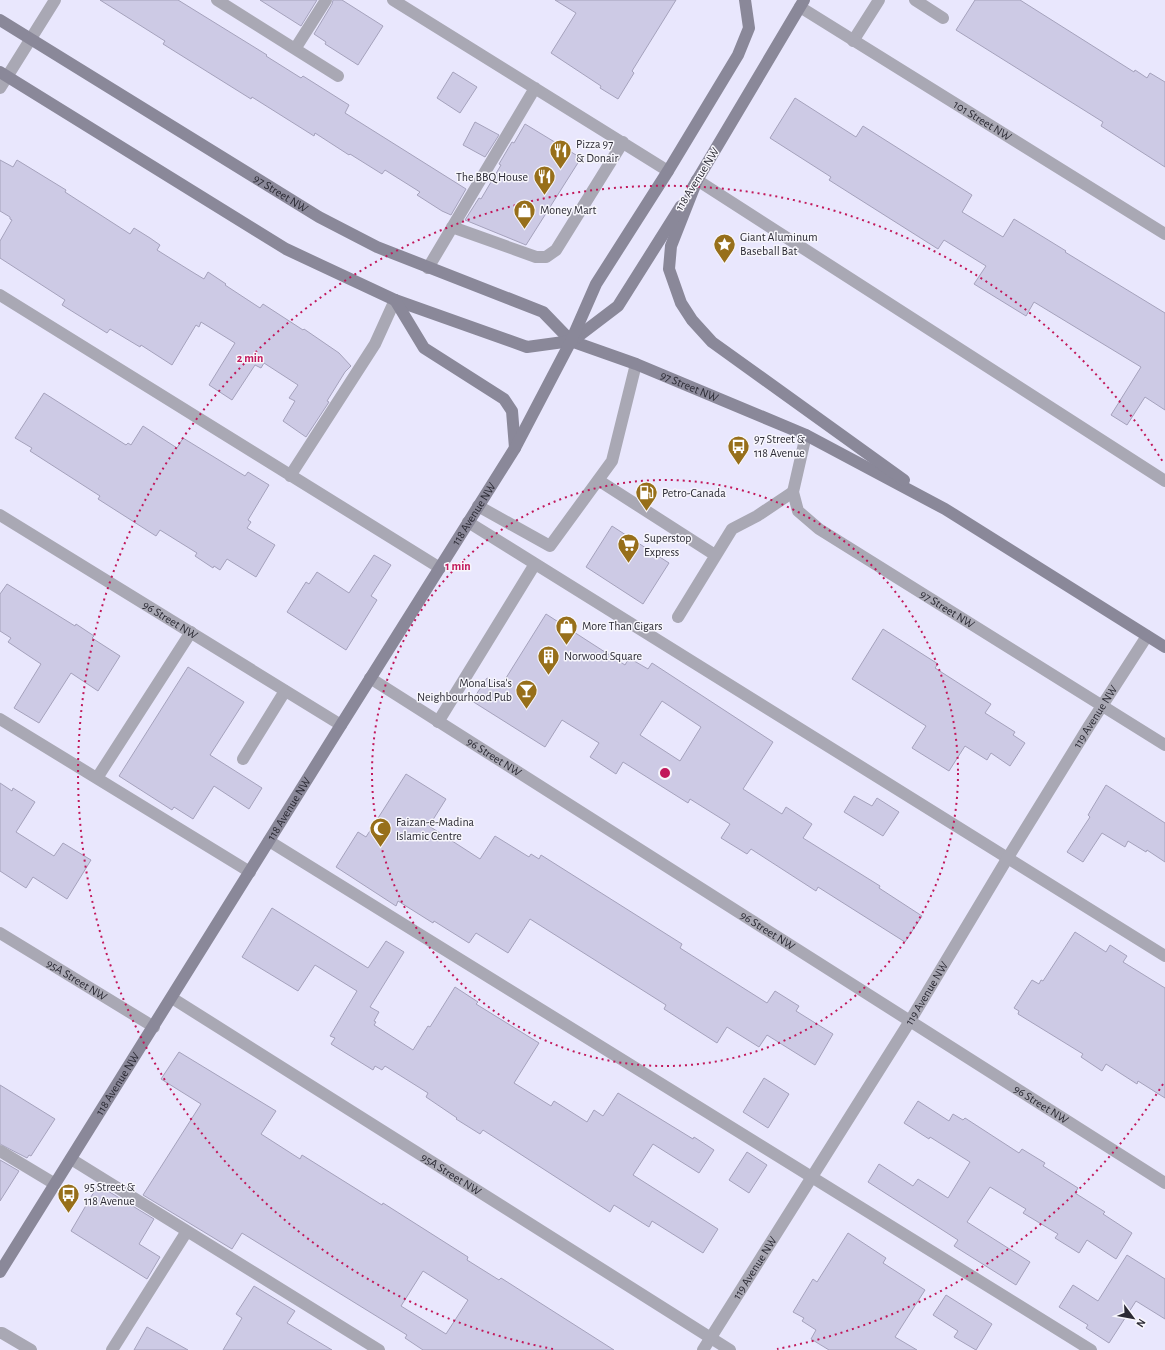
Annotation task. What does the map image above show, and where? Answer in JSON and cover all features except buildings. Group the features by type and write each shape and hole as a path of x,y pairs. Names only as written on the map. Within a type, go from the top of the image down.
{"main road":[{"name":"118 Avenue NW","path":"0,1272 515,448 571,341 596,284 668,171 738,55 748,28 745,0"},
{"name":"118 Avenue NW","path":"571,341 618,306 697,180 802,3"},
{"name":"97 Street NW","path":"0,20 319,217 377,247 543,312 571,341 636,364 806,435 945,509 1165,647"},
{"name":"97 Street NW","path":"4,75 286,250 395,300 527,347 571,341"},
{"path":"697,180 671,246 669,269 680,303 692,320 712,342 945,509"},
{"path":"395,300 424,348 504,399 512,411 515,448"}],"street":[{"path":"0,88 4,75 30,39 55,0"},
{"path":"218,0 338,76"},
{"path":"295,49 326,0"},
{"path":"393,0 668,171"},
{"path":"853,41 880,0"},
{"path":"915,0 943,18"},
{"name":"101 Street NW","path":"802,3 853,41 1165,234"},
{"path":"428,268 535,88"},
{"path":"452,227 536,257 546,257 556,250 623,142"},
{"path":"697,180 1165,482"},
{"path":"0,294 440,568"},
{"path":"290,476 375,344 395,300"},
{"path":"478,506 550,546 612,461 636,364"},
{"name":"97 Street NW","path":"806,435 793,492 798,512 818,529 1165,745"},
{"path":"598,480 716,555"},
{"path":"678,617 732,529 756,516 793,492"},
{"name":"96 Street NW","path":"0,515 341,725"},
{"path":"468,522 1165,956"},
{"path":"438,722 535,564"},
{"path":"97,778 191,632"},
{"name":"119 Avenue NW","path":"703,1350 910,1021 1007,859 1147,636"},
{"name":"96 Street NW","path":"370,678 1165,1183"},
{"path":"243,759 285,691"},
{"path":"0,719 250,872"},
{"path":"269,841 1090,1350"},
{"name":"95A Street NW","path":"0,933 154,1027"},
{"name":"95A Street NW","path":"172,998 730,1350"},
{"path":"0,1151 55,1184"},
{"path":"71,1159 379,1350"},
{"path":"112,1350 187,1231"},
{"path":"0,1333 31,1350"}],"place":[{"name":"Pizza 97 & Donair","path":"560,170"},
{"name":"The BBQ House","path":"544,196"},
{"name":"Money Mart","path":"525,230"},
{"name":"Giant Aluminum Baseball Bat","path":"725,264"},
{"name":"97 Street & 118 Avenue","path":"738,466"},
{"name":"Petro-Canada","path":"646,512"},
{"name":"Superstop Express","path":"628,564"},
{"name":"More Than Cigars","path":"567,646"},
{"name":"Norwood Square","path":"548,676"},
{"name":"Mona Lisa's Neighbourhood Pub","path":"527,710"},
{"name":"Faizan-e-Madina Islamic Centre","path":"381,848"},
{"name":"95 Street & 118 Avenue","path":"68,1214"}]}
